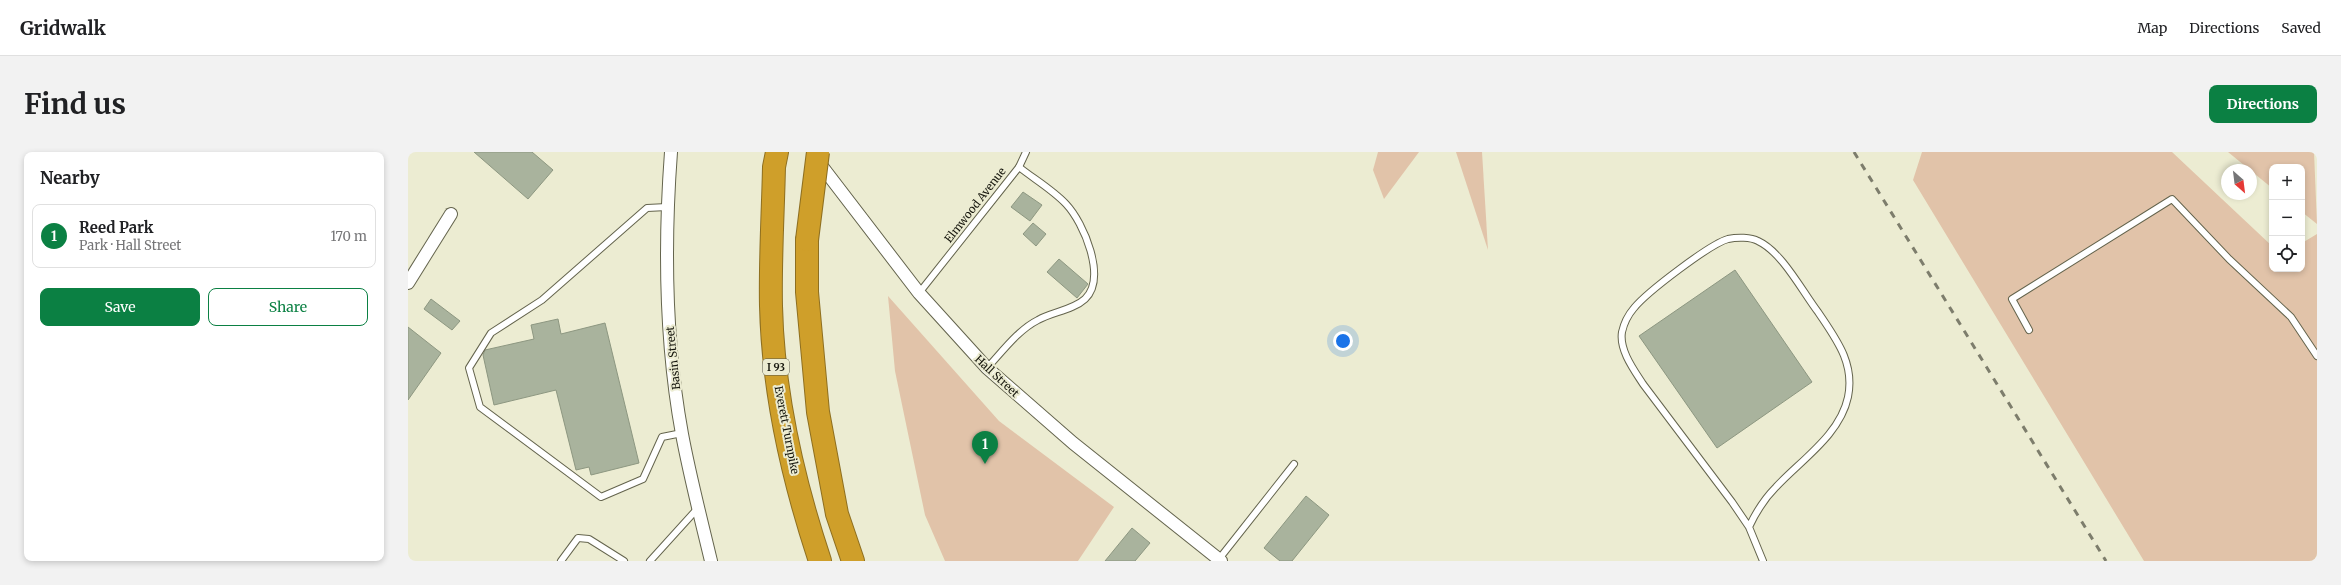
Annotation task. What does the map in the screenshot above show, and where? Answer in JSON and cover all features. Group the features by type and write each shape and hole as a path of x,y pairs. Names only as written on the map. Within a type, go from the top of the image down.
{"highway":[{"path":"818,152 807,240 807,292 818,412 837,514 853,561"},
{"name":"Everett Turnpike","path":"776,160 771,306 775,358 782,409 803,511 820,561"},
{"path":"837,514 861,561"}],"street":[{"name":"Basin Street","path":"671,152 667,207 668,317 682,433 711,561"},
{"name":"Hall Street","path":"811,152 918,293 987,368 1073,443 1220,560"},
{"path":"408,283 451,214"}],"lane":[{"path":"1018,167 1026,152"},
{"name":"Elmwood Avenue","path":"918,293 1018,167 1066,203 1082,229 1094,266 1095,279 1093,291 1084,300 1038,320 1025,328 987,368"},
{"path":"2029,330 2012,299 2172,199 2229,259 2291,317 2317,356"},
{"path":"667,207 647,208 542,300 491,333 469,368 480,407 601,497 643,479 662,437 682,433"},
{"path":"1749,527 1757,509 1775,488 1831,432 1843,415 1850,380 1845,356 1836,337 1780,260 1769,247 1757,240 1741,238 1728,239 1714,246 1644,297 1629,315 1622,334 1626,353 1643,384 1749,527 1763,561"},
{"path":"1220,560 1294,464"},
{"path":"650,561 698,508"},
{"path":"561,561 578,538 589,539 624,561"}],"shaded area":[{"path":"1378,152 1419,152 1384,199 1373,170"},
{"path":"1456,152 1482,152 1488,250"},
{"path":"1922,152 2172,152 2221,198 2221,200 2223,200 2269,243 2269,272 2305,272 2305,241 2317,234 2317,561 2144,561 1913,180"},
{"path":"2228,152 2314,152 2317,224 2305,214 2305,164 2269,164 2269,186 2257,176 2257,164 2243,164"},
{"path":"888,296 999,421 1114,507 1078,561 945,561 925,515 895,371"}],"building":[{"path":"474,152 532,152 553,170 528,199"},
{"path":"1023,192 1042,205 1030,221 1011,207"},
{"path":"1033,223 1046,234 1036,246 1023,234"},
{"path":"1059,259 1088,284 1077,298 1047,272"},
{"path":"1735,270 1812,382 1717,448 1639,336"},
{"path":"431,299 460,321 452,330 424,309"},
{"path":"558,319 561,334 605,323 639,463 591,475 589,467 576,470 556,390 494,405 483,355 485,350 534,339 531,325"},
{"path":"408,327 441,353 408,400"},
{"path":"1306,496 1329,515 1292,561 1280,561 1264,548"},
{"path":"1132,528 1150,543 1135,561 1105,561"}],"railway":[{"path":"1854,152 2106,561"}],"place":[{"name":"Reed Park","path":"985,464"}]}
